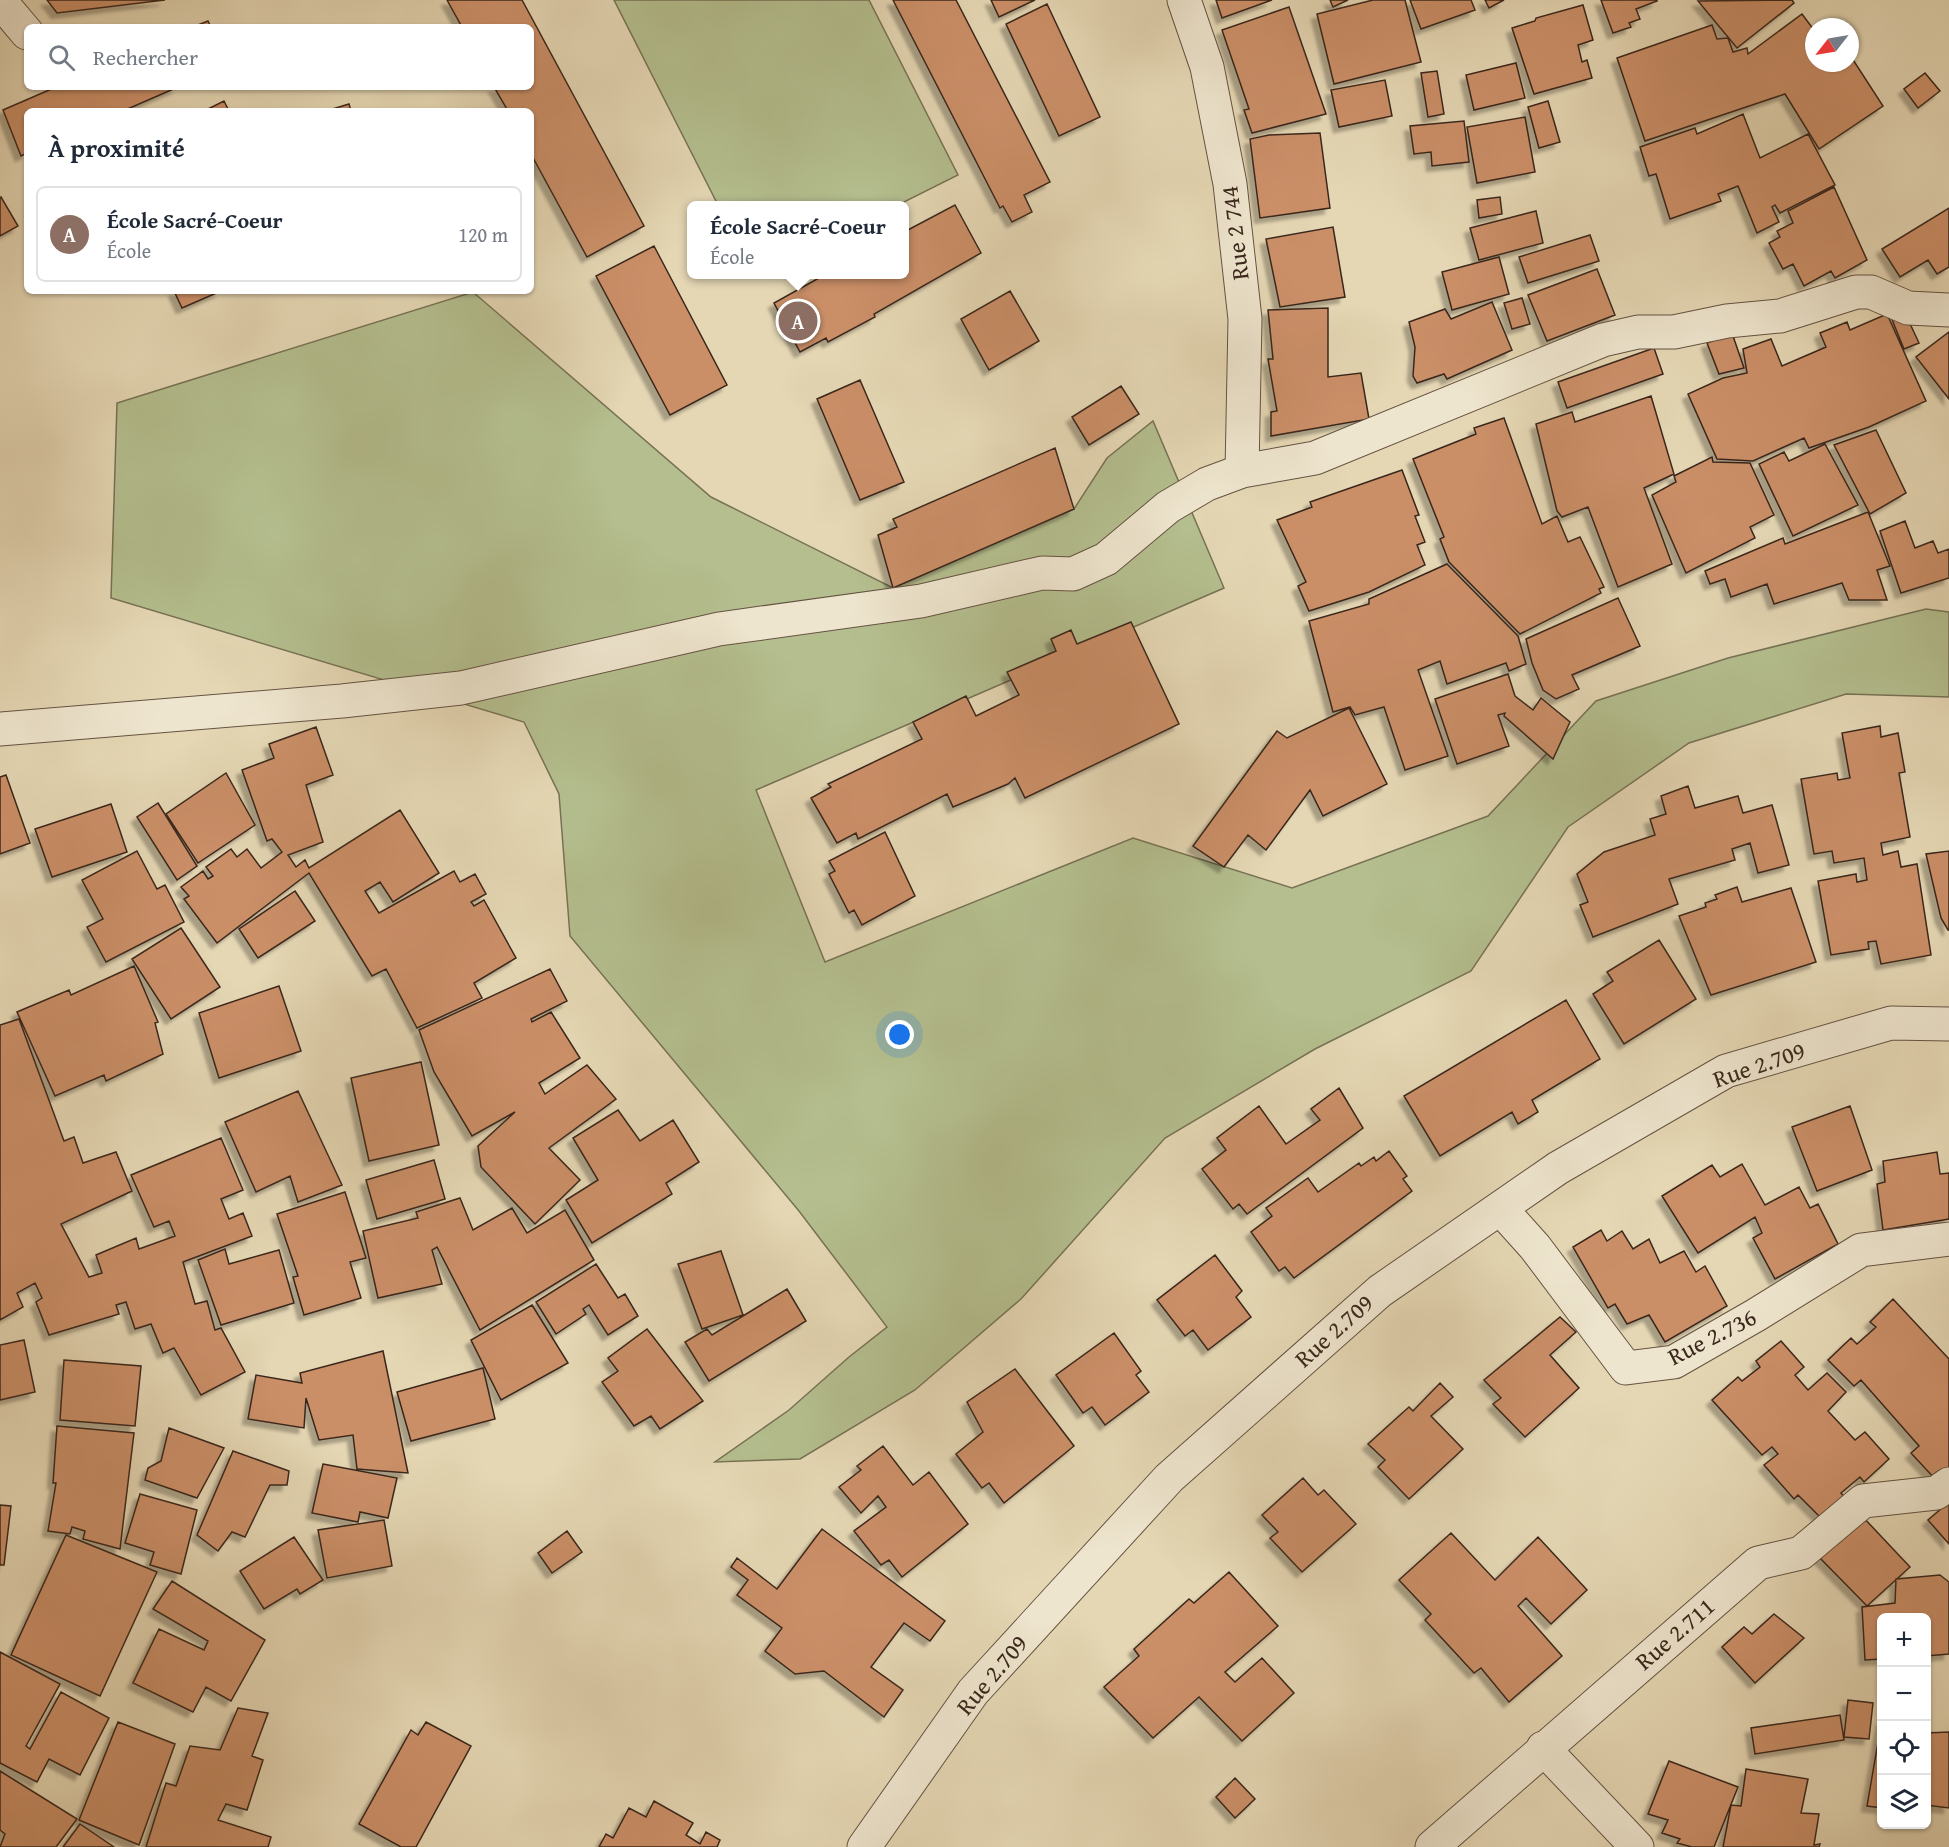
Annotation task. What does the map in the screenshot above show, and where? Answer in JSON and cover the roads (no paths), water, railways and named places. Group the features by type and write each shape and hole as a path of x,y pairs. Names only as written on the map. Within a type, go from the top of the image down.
{"street":[{"name":"Rue 2 744","path":"1184,0 1207,67 1230,184 1245,319 1242,471"},
{"path":"0,1 24,29"},
{"path":"0,729 342,701 461,688 719,629 921,601 1042,573 1073,574 1106,559 1178,501 1207,484 1242,471 1315,458 1603,340 1638,332 1674,332 1727,321 1780,316 1856,292 1871,292 1908,308 1949,310"},
{"name":"Rue 2.709","path":"864,1847 974,1692 1169,1478 1380,1290 1558,1168 1726,1071 1892,1023 1949,1024"},
{"name":"Rue 2.736","path":"1500,1208 1534,1247 1626,1368 1674,1362 1756,1316 1861,1250 1949,1239"},
{"name":"Rue 2.711","path":"1432,1847 1758,1563 1801,1553 1863,1501 1935,1493 1949,1484"},
{"path":"1543,1748 1637,1847"}],"place":[{"name":"École Sacré-Coeur","path":"798,321"}]}
